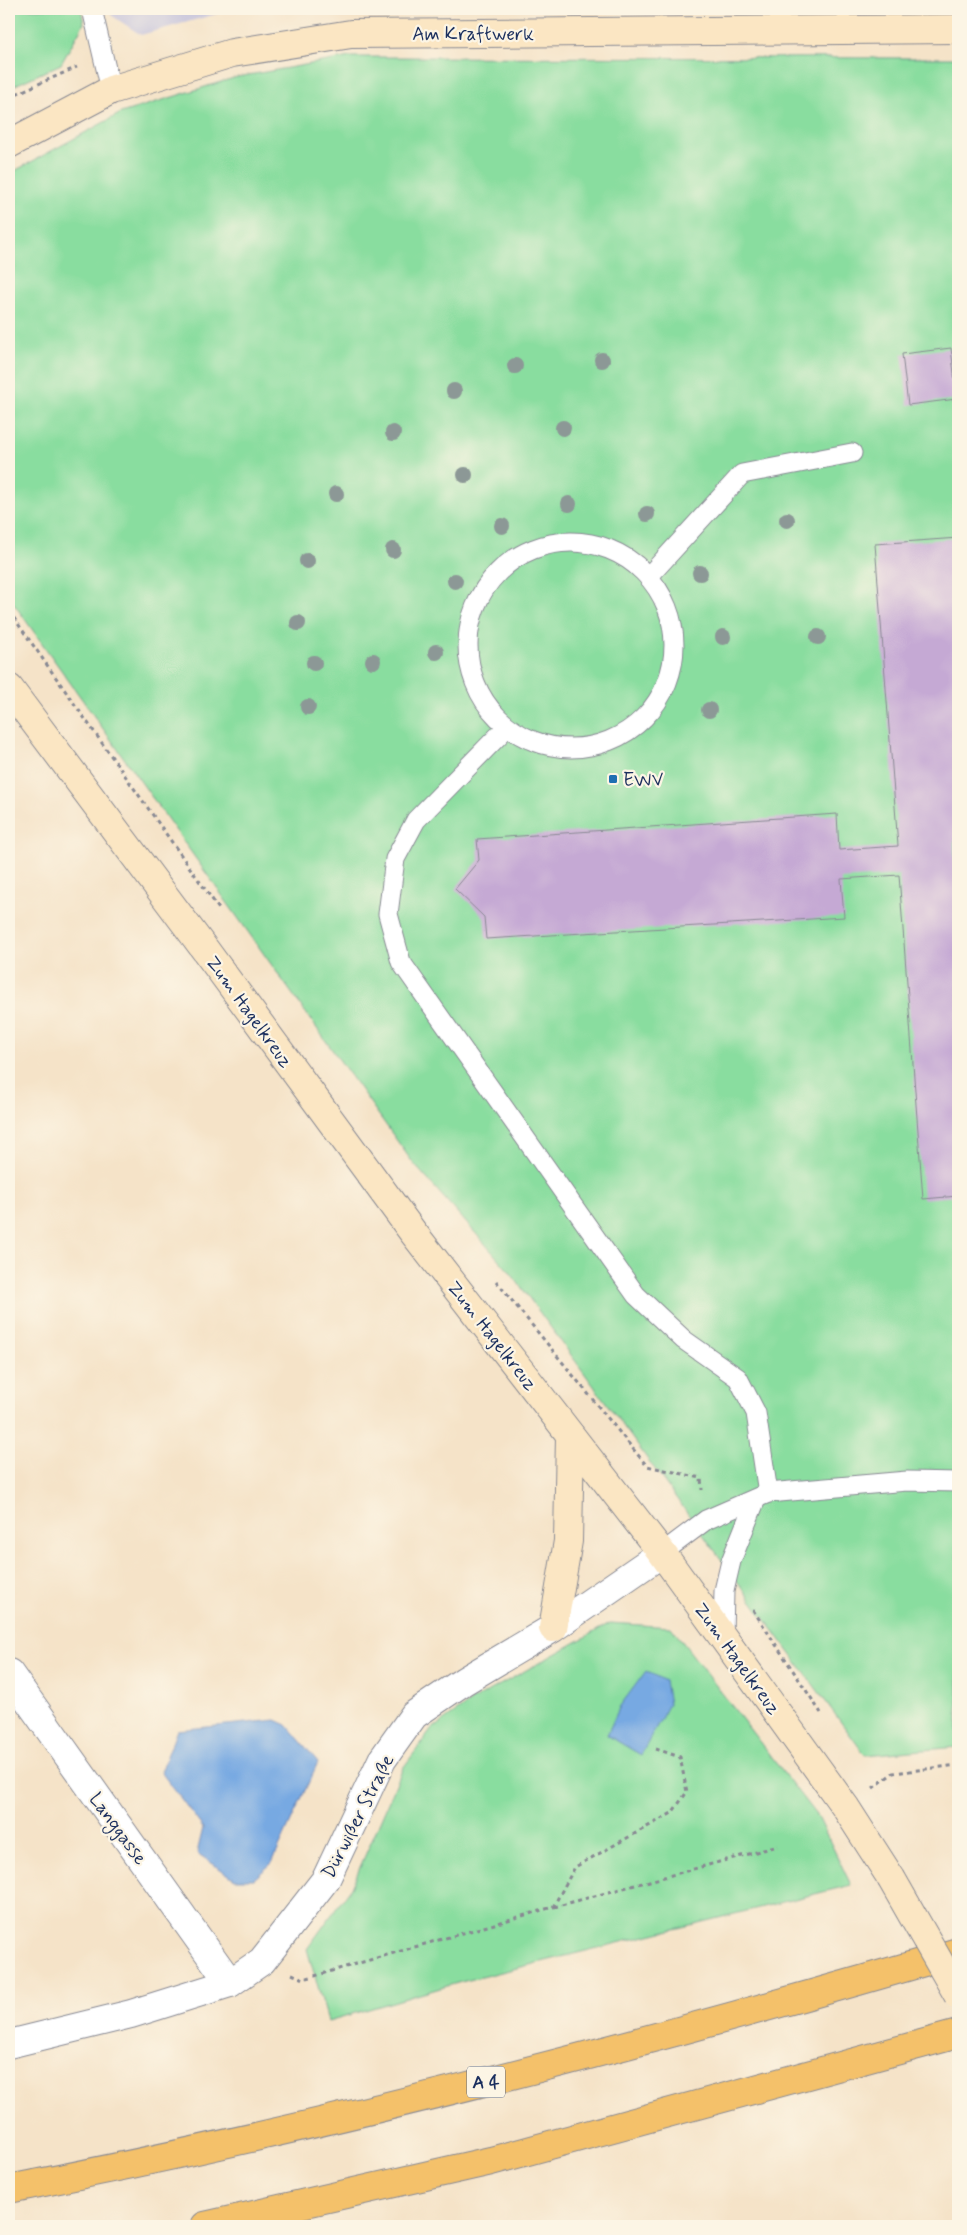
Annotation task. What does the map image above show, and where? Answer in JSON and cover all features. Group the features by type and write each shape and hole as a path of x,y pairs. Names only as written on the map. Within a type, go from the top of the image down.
{"highway":[{"name":"A 4","path":"9,2190 238,2140 474,2085 815,1994 958,1952"},
{"path":"205,2226 491,2161 958,2034"}],"street":[{"name":"Am Kraftwerk","path":"9,144 111,90 232,53 351,34 958,29"},
{"name":"Zum Hagelkreuz","path":"9,688 412,1231 662,1553 723,1635 846,1808 891,1878 958,1996"},
{"path":"554,1628 568,1541 570,1435"},
{"name":"Dürwißer Straße","path":"9,2044 131,2014 230,1983 262,1961 326,1879 382,1760 414,1715 464,1681 554,1628 662,1553"},
{"name":"Langgasse","path":"9,1673 230,1983"}],"lane":[{"path":"92,9 111,90"},
{"path":"649,576 742,474 852,453"},
{"path":"571,541 606,547 629,559 649,576 666,602 674,631 674,662 664,691 647,716 623,735 594,746 564,748 534,741 507,727 487,706 474,680 467,645 472,613 482,591 497,572 510,561 540,546 571,541"},
{"path":"507,727 416,820 395,859 388,914 401,962 636,1295 684,1340 738,1378 756,1413 762,1496 731,1561 724,1591 723,1635"},
{"path":"662,1553 706,1520 762,1496 907,1481 958,1482"}],"path":[{"path":"9,610 221,912"},
{"path":"491,1276 647,1466 701,1478 706,1520"},
{"path":"752,1600 752,1609 823,1715"},
{"path":"553,1907 575,1867 672,1813 687,1792 680,1757 656,1749"},
{"path":"846,1808 893,1773 958,1765"},
{"path":"262,1961 304,1979 553,1907 778,1846"}],"shaded area":[{"path":"110,9 245,9 220,13 141,35 111,15"}],"green space":[{"path":"9,9 81,9 84,23 61,64 9,88"},
{"path":"350,57 958,58 958,1747 865,1755 510,1272 413,1163 9,597 9,174 121,113 237,77"},
{"path":"610,1623 671,1627 819,1819 851,1885 461,1982 328,2021 307,1949 351,1888 403,1768 432,1729 473,1700"}],"water":[{"path":"646,1671 665,1681 669,1704 641,1755 607,1735 620,1706"},
{"path":"276,1720 287,1725 318,1762 272,1863 254,1879 235,1879 197,1853 203,1828 161,1772 177,1730"}],"building":[{"path":"951,348 957,399 908,405 902,354"},
{"path":"958,538 958,841 954,842 955,870 958,870 958,1196 923,1199 899,875 841,879 844,917 486,939 484,917 455,889 479,860 477,839 837,814 839,850 898,846 875,544"}],"place":[{"name":"EWV","path":"613,779"}]}
